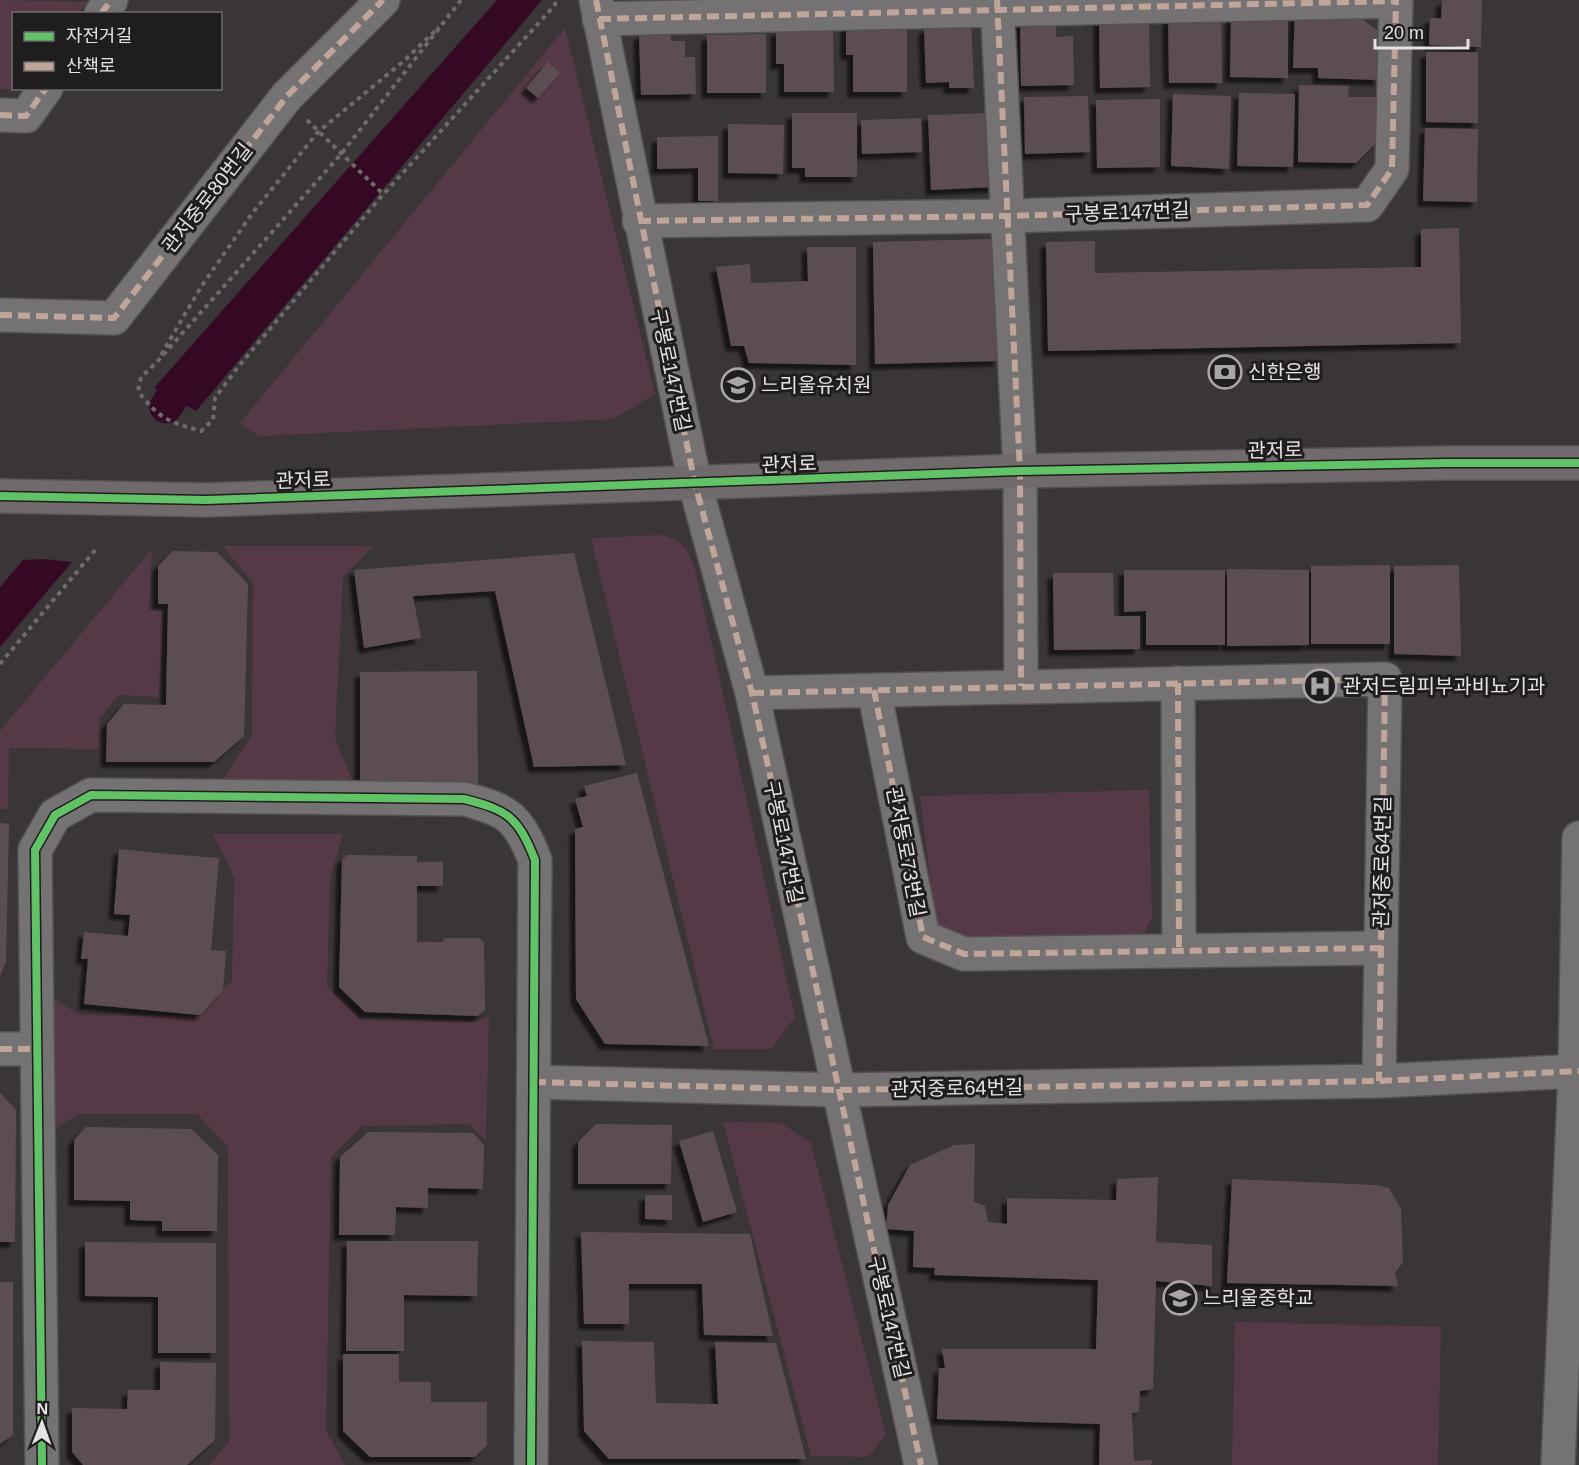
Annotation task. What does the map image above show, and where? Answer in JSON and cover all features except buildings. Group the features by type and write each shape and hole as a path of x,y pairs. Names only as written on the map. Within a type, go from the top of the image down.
{"street":[{"name":"관저중로80번길","path":"0,315 114,318 287,96 383,0"},
{"name":"구봉로147번길","path":"639,221 1008,216 1367,206 1392,169 1396,1 598,9 639,221 695,484 752,693 921,1465"},
{"path":"998,4 1020,471 1021,686"},
{"path":"0,115 26,116 45,90"},
{"name":"관저로","path":"0,496 206,500 1020,471 1456,463 1579,464"},
{"name":"관저중로64번길","path":"1178,683 1385,679 1380,1081"},
{"path":"752,693 1178,683 1179,951"},
{"name":"관저동로73번길","path":"874,690 923,937 964,954 1381,948"},
{"path":"42,1465 35,850 55,814 91,795 464,799 488,805 512,817 526,838 536,860 531,1465"},
{"path":"1558,1465 1577,1072 1579,838"},
{"path":"0,1049 37,1049"},
{"name":"관저중로64번길","path":"534,1082 838,1090 1380,1081 1577,1072"}],"path":[{"path":"461,0 342,153 156,363 141,377 138,391 153,411 167,421 201,431 213,420 215,398 238,367 383,194 555,5 555,0"},
{"path":"156,363 201,287 245,224 318,132 405,60 450,16"},
{"path":"287,96 318,132 383,194"},
{"path":"0,664 96,549"}],"shaded area":[{"path":"0,0 88,2 79,12 12,12 12,89 0,89"},
{"path":"497,0 542,0 196,411 154,388"},
{"path":"565,28 655,394 613,419 259,436 240,423"},
{"path":"660,535 682,544 694,565 795,1017 771,1049 714,1049 591,538"},
{"path":"223,546 373,546 343,577 335,738 352,780 223,780 252,735 253,583"},
{"path":"152,549 149,610 163,611 159,697 119,695 99,719 99,749 9,748 8,809 0,809 0,731"},
{"path":"44,559 72,562 0,647 0,587 23,560"},
{"path":"1149,790 1152,918 1144,933 1135,937 969,945 936,929 920,796"},
{"path":"213,834 343,834 330,878 327,987 361,1020 476,1022 489,1015 486,1141 469,1124 362,1126 331,1157 326,1431 345,1465 209,1465 229,1442 228,1147 197,1114 79,1114 45,1134 49,996 80,1015 196,1016 232,981 234,877"},
{"path":"723,1122 781,1123 811,1143 886,1435 868,1457 811,1456"},
{"path":"1235,1322 1441,1327 1438,1465 1232,1465"}],"waterway":[{"path":"166,407 171,399"}],"marked path":[{"path":"102,12 111,0"},
{"path":"0,315 114,318 287,96 383,0"},
{"path":"596,0 695,484 752,693 921,1465"},
{"path":"997,0 1020,471 1021,686"},
{"path":"639,221 1008,216 1367,205 1392,169 1396,0"},
{"path":"599,19 1396,1"},
{"path":"0,115 26,116 45,90"},
{"path":"752,693 1385,679 1379,1081"},
{"path":"1178,683 1179,951"},
{"path":"874,690 923,937 964,954 1381,948"},
{"path":"0,1049 37,1049"},
{"path":"534,1082 838,1090 1379,1081 1579,1071"}],"cycle path":[{"path":"0,496 206,500 1020,471 1447,463 1579,463"},
{"path":"42,1465 35,850 55,815 91,795 464,799 501,812 510,818 523,834 535,860 531,1465"}],"place":[{"name":"신한은행","path":"1225,372"},
{"name":"느리울유치원","path":"738,385"},
{"name":"관저드림피부과비뇨기과","path":"1320,686"},
{"name":"느리울중학교","path":"1180,1298"}]}
